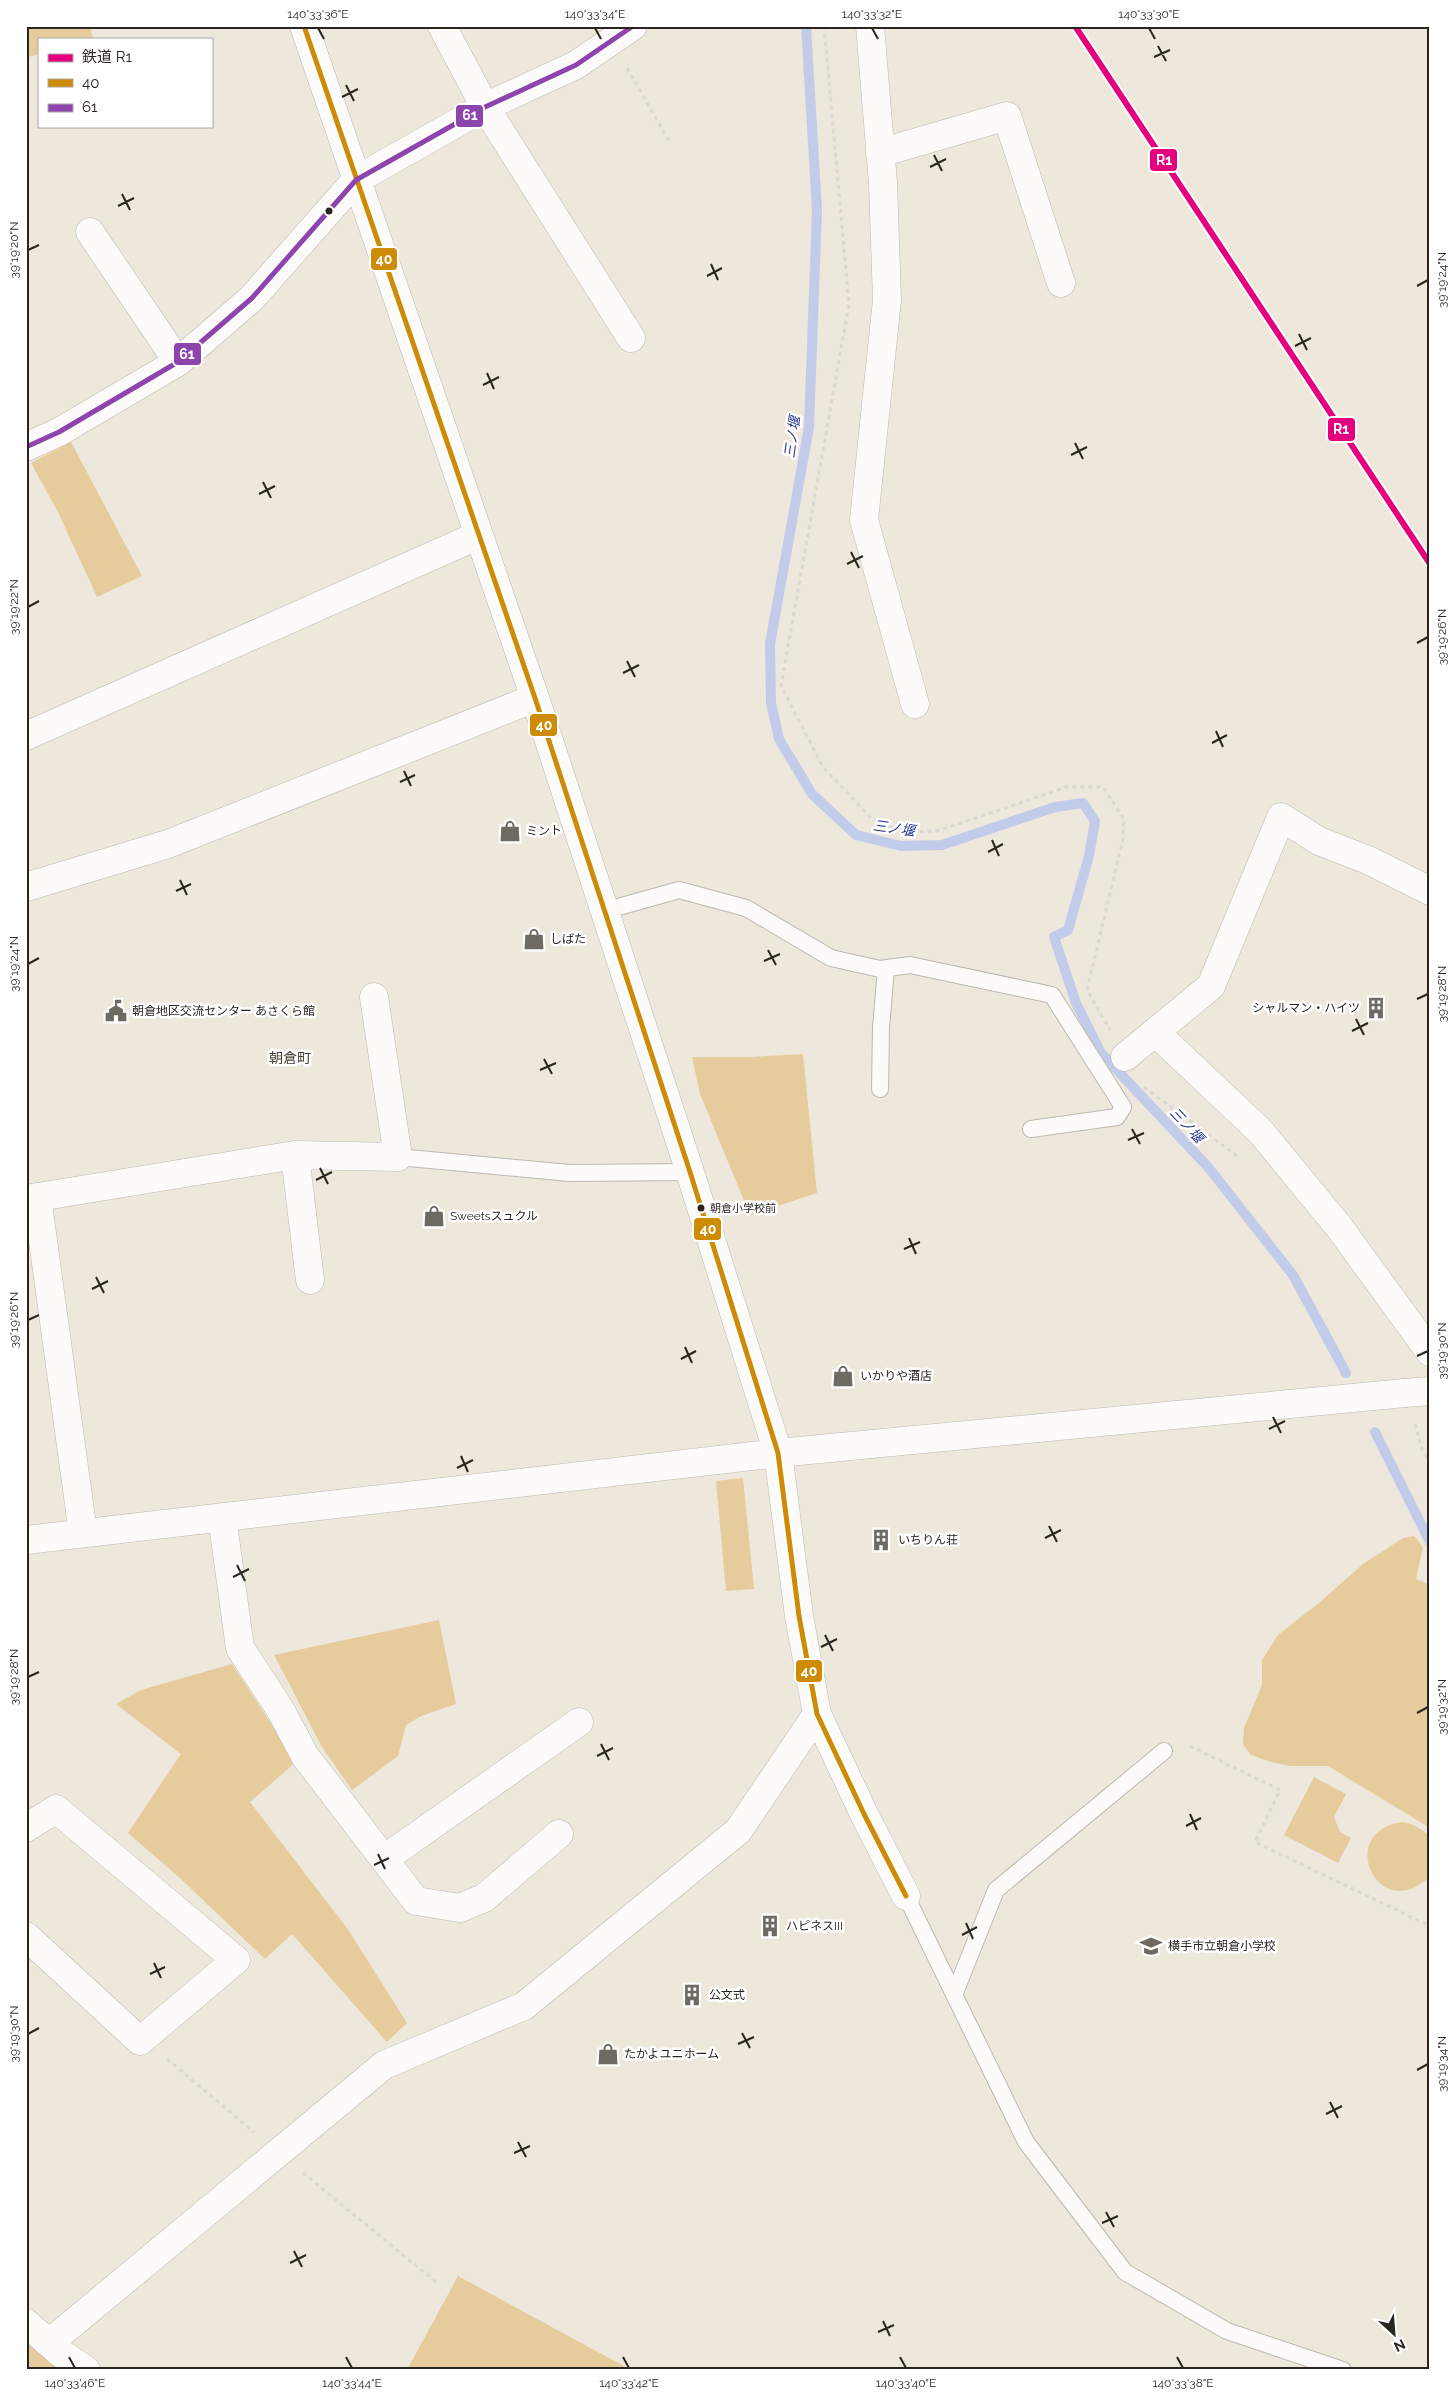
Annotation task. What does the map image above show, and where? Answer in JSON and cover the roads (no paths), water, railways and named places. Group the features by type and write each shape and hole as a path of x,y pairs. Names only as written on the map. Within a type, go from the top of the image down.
{"street":[{"path":"304,26 535,698 690,1172 778,1453 799,1616 817,1714 864,1814 906,1896"},
{"path":"442,26 485,107 631,338"},
{"path":"870,26 880,153 887,300 864,520 915,704"},
{"path":"26,447 60,432 178,362 252,298 356,180 485,107 576,65 622,34"},
{"path":"880,153 1007,116 1061,283"},
{"path":"90,232 178,362"},
{"path":"26,736 480,535"},
{"path":"26,887 168,844 535,698"},
{"path":"1125,1057 1211,986 1281,817 1319,841 1368,860 1430,891"},
{"path":"83,1533 32,1198 294,1155 398,1156 374,997"},
{"path":"1155,1032 1260,1131 1339,1226 1430,1352"},
{"path":"294,1155 310,1280"},
{"path":"26,1540 778,1453 1418,1392"},
{"path":"222,1517 240,1648 280,1709 305,1756 416,1901 460,1908 484,1898 559,1834"},
{"path":"49,2343 384,2064 524,2006 738,1831 817,1714"},
{"path":"384,1859 579,1722"},
{"path":"26,1828 56,1809 236,1960 140,2041 26,1936"},
{"path":"26,2323 49,2343 86,2370"}],"lane":[{"path":"604,911 679,890 746,908 831,958 880,969 910,965 1052,995 1123,1106 1117,1117 1031,1129"},
{"path":"880,1089 881,1028 886,968"},
{"path":"398,1156 570,1173 690,1172"},
{"path":"954,1995 996,1890 1164,1751"},
{"path":"906,1896 1026,2142 1125,2272 1227,2331 1343,2370"}],"waterway":[{"name":"三ノ堰","path":"806,26 817,210 809,427 770,644 771,703 779,739 812,794 856,835 901,846 942,845 1055,807 1083,803 1095,821 1089,856 1068,930 1054,937 1076,1003 1101,1053 1208,1167 1293,1275 1346,1373"},
{"name":"三ノ堰","path":"1375,1432 1430,1542"}],"rail line":[{"name":"R1","path":"1075,26 1430,564"}],"place":[{"name":"ミント","path":"510,831"},
{"name":"しばた","path":"534,939"},
{"name":"シャルマン・ハイツ","path":"1376,1008"},
{"name":"朝倉地区交流センター あさくら館","path":"116,1011"},
{"name":"朝倉小学校前","path":"701,1208"},
{"name":"Sweetsスュクル","path":"434,1216"},
{"name":"いかりや酒店","path":"843,1376"},
{"name":"いちりん荘","path":"881,1540"},
{"name":"ハピネスIII","path":"770,1926"},
{"name":"横手市立朝倉小学校","path":"1151,1946"},
{"name":"公文式","path":"692,1995"},
{"name":"たかよユニホーム","path":"608,2054"}],"district":[{"name":"朝倉町","path":"290,1058"}]}
